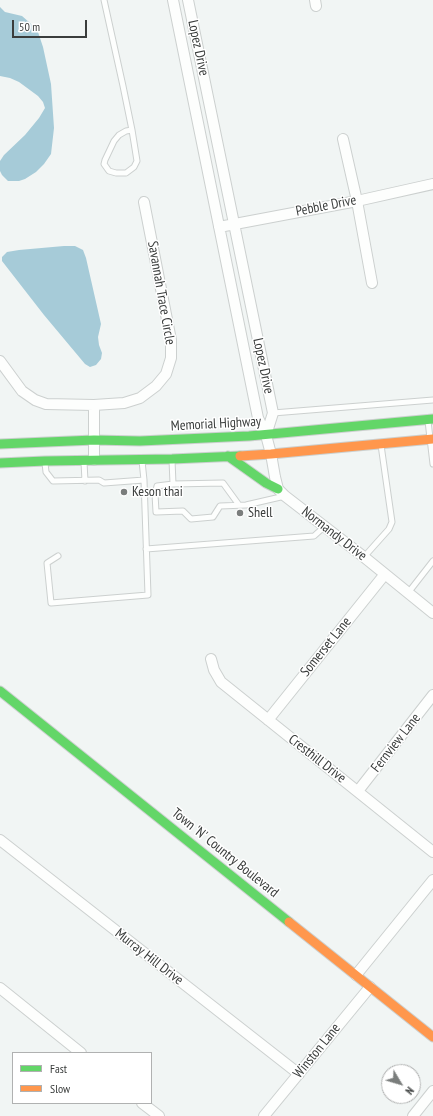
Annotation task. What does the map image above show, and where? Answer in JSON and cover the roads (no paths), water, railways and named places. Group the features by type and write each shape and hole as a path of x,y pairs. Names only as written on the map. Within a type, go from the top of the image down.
{"main road":[{"name":"Memorial Highway","path":"0,444 94,440 148,441 266,435 430,420"},
{"path":"0,463 142,460 271,454 431,440"},
{"path":"228,456 282,493"},
{"name":"Town 'N' Country Boulevard","path":"0,691 433,1037"}],"street":[{"name":"Lopez Drive","path":"173,0 258,418 266,435"},
{"name":"Lopez Drive","path":"188,0 272,413 266,435"},
{"path":"343,139 357,201 372,283"},
{"name":"Pebble Drive","path":"219,227 357,201 433,184"},
{"name":"Savannah Trace Circle","path":"0,361 22,391 34,400 46,404 94,406 124,404 140,398 156,386 166,374 172,358 171,340 144,202"},
{"path":"89,460 94,440 94,406"},
{"path":"266,435 275,477 282,493"},
{"name":"Normandy Drive","path":"282,493 433,613"},
{"name":"Somerset Lane","path":"268,720 385,574"},
{"name":"Cresthill Drive","path":"211,659 214,670 222,682 433,852"},
{"name":"Fernview Lane","path":"358,791 433,694"},
{"name":"Murray Hill Drive","path":"0,840 299,1074"},
{"path":"356,975 433,880"},
{"name":"Winston Lane","path":"264,1116 370,987"},
{"path":"0,988 80,1052"},
{"path":"413,1116 433,1091"},
{"path":"143,1104 159,1116"}],"lane":[{"path":"104,0 132,130 137,161 134,167 126,173 109,171 104,164 114,140 126,131 132,130"},
{"path":"272,413 433,400"},
{"path":"430,420 433,464"},
{"path":"364,557 389,529 392,522 381,444"},
{"path":"172,459 173,484"},
{"path":"85,480 89,460"},
{"path":"58,556 47,563 51,603 148,595 142,460"},
{"path":"45,461 46,472 53,481 99,480 104,483 144,480"},
{"path":"239,505 223,483 173,484 157,486 155,494 156,512 182,511 191,519 213,516 220,506 246,505 282,493"},
{"path":"146,549 314,536 324,527"},
{"path":"408,593 433,561"}],"water":[{"path":"0,7 5,12 22,16 37,29 43,47 51,84 54,128 51,154 36,172 19,181 8,181 2,175 0,171 0,161 4,155 25,135 45,108 43,102 38,96 19,82 0,76"},
{"path":"75,246 83,250 101,324 98,337 102,353 101,359 96,365 90,367 85,364 44,315 2,261 2,257 7,252"}],"place":[{"name":"Keson thai","path":"124,492"},
{"name":"Shell","path":"240,513"}]}
